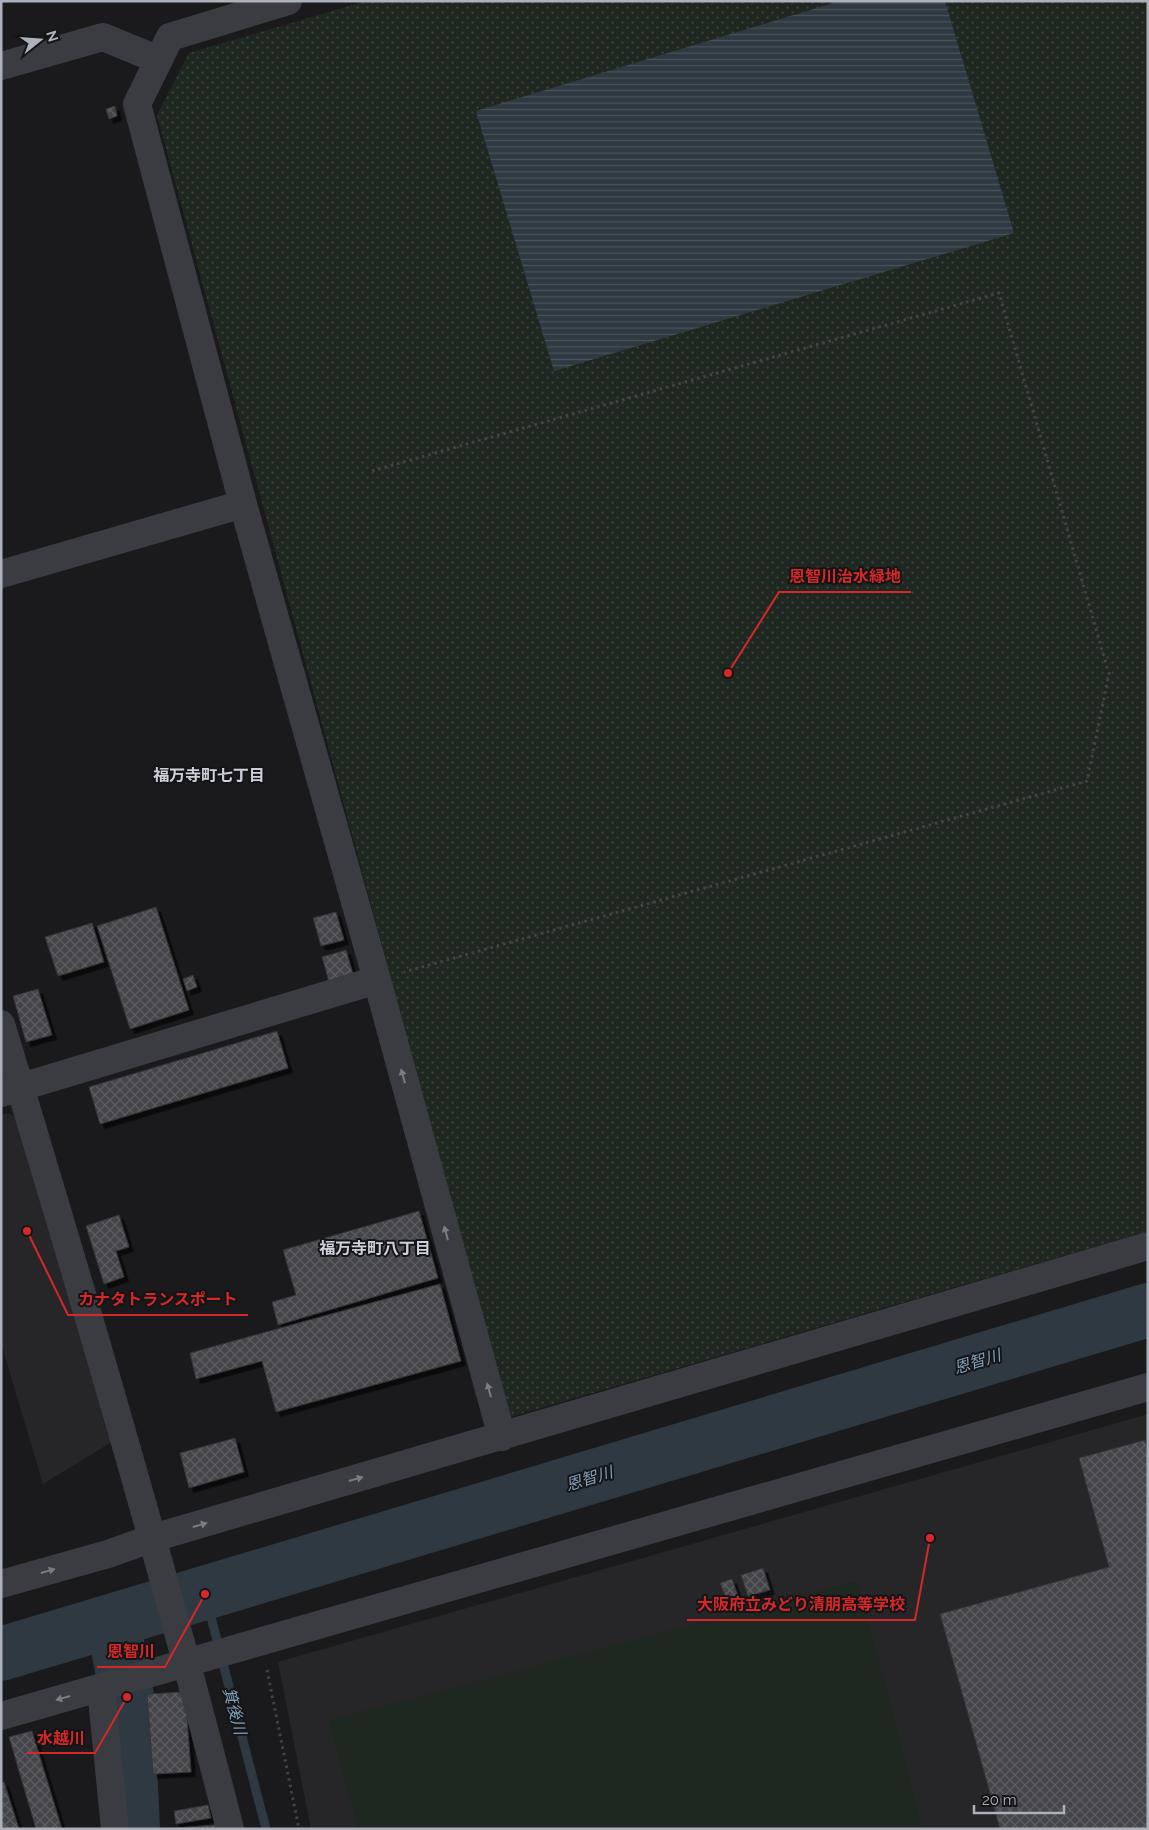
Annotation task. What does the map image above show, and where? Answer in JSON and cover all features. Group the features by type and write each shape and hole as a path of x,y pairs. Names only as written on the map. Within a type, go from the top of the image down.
{"street":[{"path":"288,1 170,37 137,104 243,504 377,980 502,1437"},
{"path":"1,66 103,37 159,60"},
{"path":"1,574 243,504"},
{"path":"11,1090 377,980"},
{"path":"1,1024 11,1090 154,1543 185,1653 230,1829"},
{"path":"1,1584 154,1543 502,1437 1148,1246"},
{"path":"1,1716 141,1675 185,1653 261,1640 1148,1387"},
{"path":"105,1686 115,1829"}],"path":[{"path":"372,471 998,293 1110,674 1087,781 377,980"},
{"path":"261,1640 299,1829"}],"shaded area":[{"path":"366,1 1148,1 1148,1231 510,1417 157,115 189,53"},
{"path":"840,1 945,1 1014,233 554,371 476,111"},
{"path":"9,1113 20,1120 115,1440 43,1484 1,1343 1,1115"},
{"path":"1148,1414 1148,1829 311,1829 278,1662"},
{"path":"858,1581 923,1829 358,1829 329,1720"}],"building":[{"path":"115,106 117,116 109,119 106,109"},
{"path":"156,907 189,1010 130,1029 97,926"},
{"path":"336,912 344,940 321,946 313,918"},
{"path":"92,923 104,962 58,976 45,937"},
{"path":"346,950 353,974 329,982 322,957"},
{"path":"193,975 197,987 187,991 183,979"},
{"path":"38,989 52,1035 26,1042 13,996"},
{"path":"277,1031 288,1068 100,1124 89,1087"},
{"path":"419,1211 438,1278 278,1325 272,1302 296,1295 283,1250"},
{"path":"119,1215 129,1247 116,1251 124,1277 104,1284 86,1226"},
{"path":"440,1284 461,1361 276,1412 262,1361 196,1379 190,1353"},
{"path":"235,1438 244,1472 189,1488 180,1453"},
{"path":"1145,1440 1148,1451 1148,1829 1000,1829 940,1614 1109,1567 1079,1458"},
{"path":"763,1568 770,1590 748,1596 741,1575"},
{"path":"732,1579 739,1599 728,1603 720,1583"},
{"path":"185,1692 191,1772 153,1774 147,1694"},
{"path":"32,1731 62,1829 36,1829 9,1737"},
{"path":"4,1782 19,1829 1,1829 1,1783"},
{"path":"208,1805 211,1818 176,1824 174,1811"},
{"path":"215,1825 216,1829 164,1829"}],"waterway":[{"name":"恩智川","path":"1,1654 1148,1310"},
{"name":"箕後川","path":"205,1594 266,1829"},
{"path":"113,1621 127,1697 133,1829"}],"place":[{"name":"恩智川治水緑地","path":"728,673"},
{"name":"カナタトランスポート","path":"27,1231"},
{"name":"大阪府立みどり清朋高等学校","path":"930,1538"},
{"name":"恩智川","path":"205,1594"},
{"name":"水越川","path":"127,1697"}],"district":[{"name":"福万寺町七丁目","path":"209,775"},
{"name":"福万寺町八丁目","path":"375,1248"}]}
